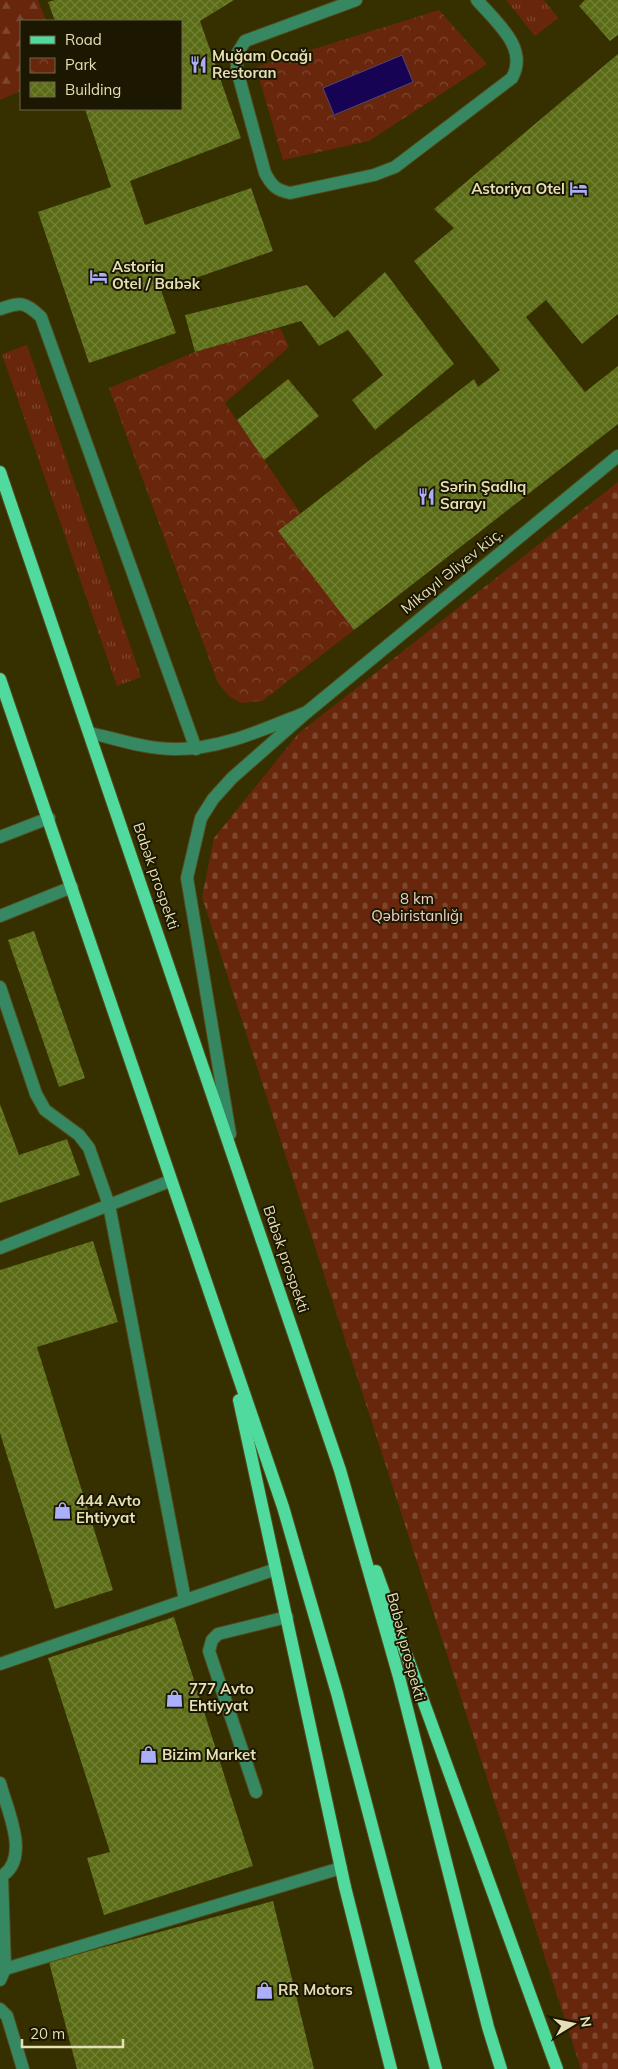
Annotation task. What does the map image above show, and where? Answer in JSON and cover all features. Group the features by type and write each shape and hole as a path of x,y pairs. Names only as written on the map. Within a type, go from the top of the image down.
{"main road":[{"name":"Babək prospekti","path":"0,472 340,1470 401,1686 488,2027 501,2069"},
{"path":"0,679 283,1507 334,1684 436,2069"},
{"path":"227,1344 341,1868 391,2069"},
{"path":"340,1470 557,2069"}],"street":[{"path":"356,0 245,41 237,54 237,70 265,173 271,185 278,191 290,193 374,175 395,166 512,78 518,68 518,56 513,42 477,0"},
{"path":"0,309 18,303 28,305 41,317 196,749"},
{"name":"Mikayıl Əliyev küç.","path":"233,1154 187,878 201,818 212,800 232,778 307,712 618,456"},
{"path":"90,733 155,748 196,749 232,741 307,712"},
{"path":"0,837 49,818"},
{"path":"0,916 72,887"},
{"path":"0,987 36,1094 45,1110 79,1135 89,1148 109,1205 186,1600"},
{"path":"1,1247 170,1181"},
{"path":"0,1664 276,1569"},
{"path":"256,1792 209,1651 212,1640 218,1634 287,1617"},
{"path":"0,1783 18,1848 13,1867 1,1877 3,1974 341,1868"},
{"path":"0,2009 7,2016 23,2069"}],"green space":[{"path":"0,0 38,0 46,20 20,20 20,91 0,100"},
{"path":"506,0 544,0 558,18 535,36"},
{"path":"439,10 487,64 369,141 283,160 256,67"},
{"path":"280,328 289,347 225,403 301,514 354,630 262,701 241,703 229,696 218,683 109,388 195,352"},
{"path":"27,345 141,677 117,686 2,354"},
{"name":"8 km Qəbiristanlığı","path":"618,482 618,2069 581,2069 202,897 214,838 298,734"}],"shaded area":[{"path":"402,55 413,82 334,115 323,88"}],"building":[{"path":"55,0 234,0 200,21 241,138 130,181 145,225 251,188 273,251 161,290 176,333 89,363 38,212 111,187 85,110 182,110 182,20 55,20 48,2"},
{"path":"585,0 618,0 618,35 610,41 579,6"},
{"path":"618,54 618,314 582,344 546,300 526,317 585,392 618,366 618,424 354,630 278,531 474,379 478,387 500,370 414,261 454,228 434,209"},
{"path":"385,272 454,364 375,430 352,400 383,375 348,330 319,346 301,321 195,352 185,315 307,285 334,318"},
{"path":"288,379 319,416 264,460 237,420"},
{"path":"34,931 85,1078 59,1087 8,940"},
{"path":"0,1104 19,1155 67,1139 80,1175 0,1203"},
{"path":"93,1241 118,1322 37,1347 113,1590 55,1609 0,1433 0,1270"},
{"name":"Bizim Market","path":"174,1617 253,1866 104,1915 87,1858 110,1852 48,1658"},
{"path":"273,1901 314,2069 77,2069 49,1962"}],"place":[{"name":"Muğam Ocağı Restoran","path":"198,65"},
{"name":"Astoriya Otel","path":"579,189"},
{"name":"Astoria Otel / Babək","path":"98,276"},
{"name":"Sərin Şadlıq Sarayı","path":"426,496"},
{"name":"444 Avto Ehtiyyat","path":"62,1510"},
{"name":"777 Avto Ehtiyyat","path":"175,1698"},
{"name":"Bizim Market","path":"148,1755"},
{"name":"RR Motors","path":"264,1990"}]}
